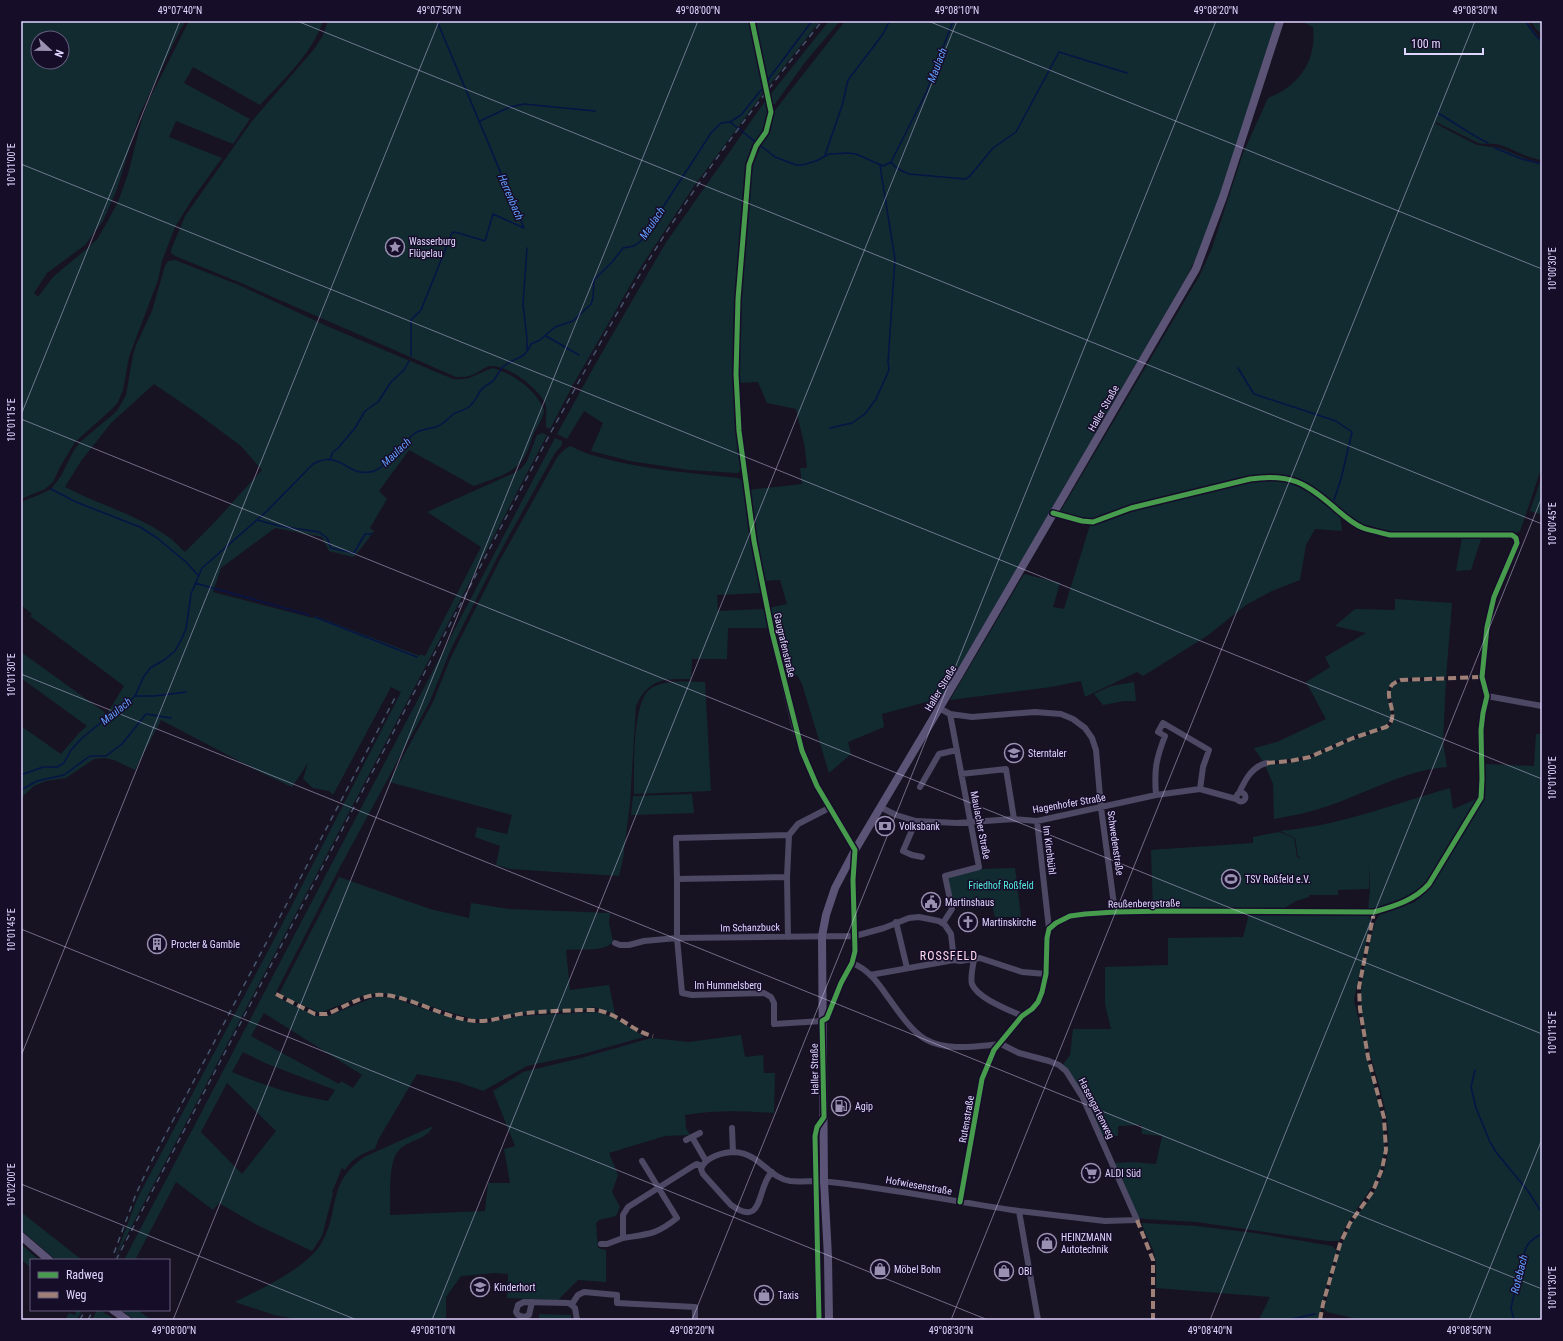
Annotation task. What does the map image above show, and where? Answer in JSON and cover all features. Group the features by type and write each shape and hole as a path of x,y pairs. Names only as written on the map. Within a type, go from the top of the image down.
{"main road":[{"name":"Haller Straße","path":"829,1320 828,1257 820,1182 822,936 826,915 835,888 880,807 1191,279 1206,244 1223,197 1280,21"},
{"name":"Haller Straße","path":"823,1320 823,1258 825,1229"},
{"path":"21,1236 49,1259"},
{"path":"114,1311 127,1320"}],"street":[{"name":"Gaugrafenstraße","path":"739,431 754,541 772,632 802,751 817,786 855,850"},
{"path":"1053,514 1093,522 1131,508 1270,476 1302,483 1315,490 1349,520 1363,528 1390,535 1512,535 1516,538 1517,543 1494,596 1487,627 1482,677 1487,696 1542,706"},
{"name":"Reußenbergstraße","path":"1049,929 1056,923 1070,916 1085,914 1167,910 1374,912 1414,897 1429,884 1481,798 1481,730 1487,696"},
{"path":"939,708 950,714"},
{"name":"Schwedenstraße","path":"950,714 972,717 1035,712 1061,714 1074,719 1085,728 1092,738 1096,750 1101,808 1115,912"},
{"name":"Maulacher Straße","path":"943,923 952,909 944,876 979,867 950,714"},
{"path":"1156,795 1155,775 1157,756 1165,736 1158,732 1163,723 1209,750 1203,767 1200,789"},
{"path":"920,787 939,754 957,750"},
{"name":"Hagenhofer Straße","path":"880,807 896,815 916,821 957,824 1014,819 1037,821 1156,795 1200,789 1238,796 1244,780 1253,769 1266,763"},
{"path":"961,774 1006,769 1014,819"},
{"path":"677,938 676,838 789,835 798,824 829,808"},
{"path":"916,821 903,851 922,857"},
{"name":"Im Kirchbühl","path":"1037,821 1049,929"},
{"name":"Im Schanzbuck","path":"615,943 620,945 629,945 644,941 677,938 788,937 787,877 789,835"},
{"path":"822,1021 827,1018 841,983 852,963 855,951 853,880 855,850"},
{"path":"841,876 853,880"},
{"path":"677,879 787,877"},
{"path":"788,937 854,936 884,928 896,922 919,917 931,918 943,923 951,934 954,960"},
{"path":"896,922 907,968"},
{"path":"852,963 862,967 870,975 902,1015 926,1040 950,1046 1001,1044 1022,1016 1032,1009 1038,1002 1046,974 1046,948 1049,929"},
{"name":"Im Hummelsberg","path":"677,938 682,993 692,995 764,993 771,996 774,1003 774,1024 822,1021"},
{"path":"870,975 954,960 960,962 980,958 1022,972 1046,974"},
{"path":"974,959 971,983 975,989 994,1003 1022,1016"},
{"name":"Rutenstraße","path":"960,1202 982,1079 994,1050 1001,1044"},
{"name":"Hasengartenweg","path":"1001,1044 1019,1053 1054,1063 1066,1071 1084,1098 1138,1220"},
{"path":"623,1238 623,1215 628,1207 693,1166 697,1164 704,1164 720,1154 733,1152 732,1128"},
{"path":"700,1133 689,1138 704,1164"},
{"name":"Hofwiesenstraße","path":"733,1152 752,1156 772,1172 790,1181 820,1182 879,1188 1019,1211 1105,1221 1138,1220"},
{"path":"601,1244 607,1244 623,1238 650,1234 663,1230 677,1218 642,1161"},
{"path":"704,1164 701,1172 731,1205 748,1212 754,1211 757,1208 763,1185 772,1172"},
{"path":"1019,1211 1038,1320"},
{"path":"572,1304 578,1295 584,1292 617,1295 617,1303 695,1307 695,1320"},
{"path":"532,1302 572,1304"},
{"path":"572,1304 575,1308 577,1320"}],"green space":[{"path":"21,21 186,21 180,30 139,116 117,189 103,221 85,245 47,273 34,293 38,297 53,277 98,238 110,217 118,202 128,174 142,119 149,100 189,21 323,21 312,45 296,66 260,105 193,67 184,83 250,119 233,144 176,121 169,137 222,158 193,198 175,227 162,261 158,280 129,357 123,390 118,402 75,442 53,482 45,489 21,499"},
{"path":"328,21 750,21 763,92 762,95 694,186 639,270 573,385 550,429 546,427 546,408 541,397 529,384 505,369 497,366 490,366 470,376 456,377 171,253 185,216 252,121 315,48 323,35"},
{"path":"753,21 820,21 768,87"},
{"path":"829,21 840,21 806,61 775,104 772,104 770,95"},
{"path":"845,21 1278,21 1212,218 1196,258 1186,278 936,707 930,701 882,714 884,727 848,742 851,754 829,773 802,684 797,675 786,677 768,608 787,604 780,580 763,581 748,490 802,484 800,468 807,468 805,448 796,409 767,403 758,382 738,383 743,259 751,167 769,129 771,116"},
{"path":"1300,21 1527,21 1538,37 1542,40 1542,160 1527,156 1500,145 1478,143 1437,122 1436,124 1477,145 1500,148 1529,160 1542,163 1542,466 1520,531 1515,534 1381,531 1358,523 1313,487 1274,475 1261,474 1137,503 1097,519 1077,519 1060,512 1200,275 1212,248 1243,153 1268,98 1289,87 1304,71 1309,61 1312,51 1313,27"},
{"path":"1531,21 1542,21 1542,34 1536,29"},
{"path":"766,100 768,111 765,128 748,157 737,299 735,399 742,469 738,473 689,470 630,461 591,451 603,423 584,411 567,439 557,434 665,244"},
{"path":"175,260 239,285 329,327 453,379 469,378 493,368 500,370 512,376 528,388 538,399 544,410 543,416 533,435 526,455 514,469 474,486 409,450 379,491 387,499 370,528 374,531 353,557 329,551 322,537 275,528 221,568 213,592 313,618 315,616 420,656 421,654 425,656 481,547 427,512 522,468 527,461 537,435 542,433 547,435 115,1258 137,1199 288,913 401,692 391,687 333,795 329,791 313,788 303,779 308,763 292,787 161,720 135,770 114,760 104,758 94,759 66,778 46,781 34,786 21,798 21,726 61,754 87,726 21,678 21,652 107,714 124,686 30,616 32,614 21,605 21,502 51,489 61,476 73,452 80,442 117,411 126,395 136,345 152,311 165,266 168,261","holes":["154,384 241,446 262,470 213,524 185,552 170,538 155,528 65,487 81,461 111,423"]},
{"path":"555,438 562,441 562,445 555,453 500,552 450,651 430,701 340,867 275,996 316,1016 328,1016 377,996 396,999 433,1012 473,1023 486,1023 519,1016 594,1012 614,1018 644,1037 583,1054 527,1066 483,1091 458,1082 417,1074 378,1140 375,1149 358,1157 345,1170 342,1168 332,1192 322,1236 312,1251 257,1225 219,1203 213,1210 176,1182 136,1259 125,1259","holes":["264,1013 362,1075 353,1088 341,1081 339,1084 251,1036","243,1052 265,1063 335,1090 328,1101 279,1090 232,1072","227,1083 276,1131 242,1174 201,1132"]},
{"path":"570,446 592,455 633,465 738,478 743,481 762,593 717,595 718,611 765,609 768,628 728,628 727,659 692,659 691,679 672,679 658,682 646,690 641,697 636,706 630,803 623,859 619,876 510,869 496,865 500,846 475,837 477,827 507,834 512,815 389,782 433,702 451,657 500,560 558,456"},
{"path":"1542,476 1542,515 1530,511"},
{"path":"1270,478 1287,481 1313,492 1340,514 1342,531 1315,529 1306,545 1300,580 1272,591 1246,605 1207,636 1143,676 1137,672 1085,697 1081,681 1051,687 950,700 1024,574 1060,583 1053,607 1064,609 1090,525 1138,508 1251,480"},
{"path":"1482,536 1471,570 1456,571 1462,538"},
{"path":"1395,599 1452,603 1446,678 1426,677 1396,680 1392,683 1388,693 1391,710 1390,721 1383,727 1348,738 1321,751 1304,757 1264,763 1254,748 1277,742 1326,719 1306,682 1330,667 1325,657 1366,633 1335,626 1355,609 1395,610"},
{"path":"1446,680 1443,742 1447,767 1431,769 1401,777 1328,806 1301,814 1274,819 1273,784 1265,765 1289,763 1310,758 1341,744 1387,728 1392,723 1394,716 1391,697 1393,686 1400,682"},
{"path":"669,682 705,682 711,791 634,794 635,738 640,708 644,697 650,689"},
{"path":"1134,682 1136,701 1124,701 1103,705 1094,694 1111,686"},
{"path":"1536,734 1542,734 1542,1320 1361,1320 1327,1312 1324,1309 1336,1262 1346,1233 1378,1185 1383,1174 1387,1158 1387,1120 1368,1046 1361,1009 1361,988 1375,922 1379,915 1415,902 1428,888 1482,803 1484,764 1534,766"},
{"path":"1450,788 1453,809 1479,798 1424,887 1412,896 1398,903 1368,910 1370,890 1369,862 1369,889 1338,890 1338,895 1309,895 1309,897 1296,901 1281,910 1153,908 1151,850 1253,843 1253,837 1279,832 1294,838 1297,857 1302,859 1298,856 1295,838 1280,831 1323,824 1366,814"},
{"path":"692,794 694,813 631,815 633,796"},
{"name":"Friedhof Roßfeld","path":"1015,868 1021,917 995,917 990,898 952,902 946,877 981,869"},
{"path":"339,877 430,909 469,918 471,903 509,909 610,913 609,923 613,941 610,945 598,949 566,950 570,990 609,985 615,1014 593,1007 583,1010 526,1013 485,1019 473,1019 384,993 364,995 320,1013 281,995 280,992"},
{"path":"1249,914 1362,914 1368,915 1371,920 1354,1000 1382,1119 1385,1140 1384,1154 1382,1167 1375,1182 1347,1224 1339,1241 1327,1241 1197,1222 1144,1219 1138,1217 1115,1163 1133,1162 1156,1164 1162,1136 1142,1134 1141,1125 1118,1126 1118,1136 1102,1135 1090,1107 1076,1081 1062,1066 1070,1055 1073,1029 1111,1029 1105,1004 1105,967 1168,965 1168,938 1243,937"},
{"path":"741,1035 745,1057 763,1055 764,1073 775,1073 774,1113 730,1111 685,1115 686,1128 690,1135 665,1136 609,1153 618,1175 612,1192 620,1207 616,1216 599,1220 596,1223 598,1248 606,1250 606,1282 578,1280 558,1300 507,1298 508,1274 495,1273 461,1276 446,1297 446,1320 302,1320 274,1315 235,1302 258,1291 296,1269 316,1251 328,1230 339,1187 344,1177 352,1167 364,1157 433,1126 427,1134 404,1146 396,1155 391,1171 390,1215 485,1211 488,1183 510,1183 504,1149 515,1146 493,1091 523,1072 581,1058 651,1038 689,1042"},
{"path":"21,1212 81,1259 55,1259 21,1230"},
{"path":"1142,1223 1196,1226 1255,1233 1332,1246 1337,1251 1327,1282 1319,1320 1259,1320 1270,1297 1156,1288 1155,1259 1152,1247"},
{"path":"21,1244 38,1259 30,1259 30,1267 21,1259"},
{"path":"77,1311 82,1311 77,1320 65,1320 69,1313 75,1315"},
{"path":"96,1311 101,1311 116,1320 92,1320"},
{"path":"122,1311 139,1311 151,1320 135,1320"},
{"path":"539,1314 571,1315 571,1320 539,1320"}],"waterway":[{"name":"Herrenbach","path":"437,21 524,228"},
{"name":"Maulach","path":"767,81 812,21"},
{"path":"825,155 842,106 848,80 891,21"},
{"name":"Maulach","path":"730,122 775,157 796,165 816,161 829,154 848,153 856,154 883,166 891,162 926,93 953,21"},
{"path":"1525,21 1542,42"},
{"path":"891,162 897,168 909,174 965,179 969,177 993,148 1016,132 1059,52 1127,73"},
{"name":"Maulach","path":"21,775 43,767 57,767 64,763 71,750 81,739 135,696 143,678 150,668 164,660 175,651 181,640 186,629 191,594 202,568 267,511 313,464 322,460 330,459 362,472 376,470 388,461 415,433 438,426 455,413 469,407 481,390 493,381 502,368 508,363 523,356 531,344 540,340 555,327 573,321 591,304 593,298 594,280 613,261 623,248 634,246 641,241 711,133 721,123 730,122 741,115 761,90"},
{"path":"480,121 510,107 524,104 595,111"},
{"path":"1438,113 1488,143"},
{"path":"1495,148 1522,159 1542,164"},
{"path":"830,428 852,423 865,414 876,399 889,370 888,362 895,259 880,166"},
{"name":"Herrenbach","path":"411,356 411,320 421,310 452,233 455,232 485,241 493,214 524,228"},
{"name":"Herrenbach","path":"527,248 523,304 527,351"},
{"path":"546,336 579,355"},
{"name":"Herrenbach","path":"330,459 333,452 355,428 365,411 378,402 391,382 404,370 409,361"},
{"path":"1238,368 1254,394 1336,421 1352,432 1341,479 1334,500"},
{"path":"51,489 76,502 140,527 157,538 186,562 198,575"},
{"path":"257,520 280,526 319,532 327,538 331,548 354,553 365,534 372,534"},
{"path":"195,583 309,615"},
{"path":"315,617 417,657"},
{"path":"136,696 155,696 186,692"},
{"path":"21,790 37,781 64,775 90,756 106,756 122,744 146,714 171,718"},
{"path":"1475,1070 1471,1087 1476,1108 1490,1142 1496,1152 1528,1191 1542,1213"},
{"name":"Rotebach","path":"1514,1320 1511,1308 1521,1261 1528,1244 1542,1234"},
{"path":"1287,1320 1315,1314"}],"railway":[{"path":"117,1259 551,432 613,321 662,239 713,163 822,21"},
{"path":"114,1253 136,1194 148,1168 397,694"},
{"path":"80,1320 84,1311"},
{"path":"88,1320 92,1311"}],"marked path":[{"path":"1267,763 1310,757 1353,738 1386,727 1391,722 1392,715 1389,695 1390,689 1393,684 1401,680 1482,677"},
{"path":"1320,1320 1340,1244 1350,1223 1373,1191 1382,1169 1386,1150 1384,1118 1368,1057 1360,1009 1359,987 1374,912"},
{"path":"276,994 315,1014 327,1014 357,1000 375,995 386,995 411,1001 450,1016 475,1021 526,1013 596,1010 612,1015 645,1034 653,1036"},
{"path":"1137,1220 1153,1260 1153,1320"}],"cycle path":[{"path":"752,21 771,112 766,132 756,146 749,165 738,299 736,374 739,431 754,541 772,632 802,751 817,786 855,850 853,880 855,951 852,963 841,983 827,1018 822,1021 824,1117 817,1127 815,1136 819,1320"},
{"path":"960,1202 982,1079 994,1050 1022,1016 1032,1009 1038,1002 1046,974 1047,938 1049,929 1056,923 1070,916 1115,912 1374,912 1397,905 1411,898 1429,884 1481,798 1481,730 1487,696 1482,677 1487,627 1494,597 1517,543 1516,538 1512,535 1390,535 1370,530 1352,522 1316,492 1306,486 1287,479 1277,478 1250,479 1131,508 1093,522 1082,521 1053,513"}],"place":[{"name":"Wasserburg Flügelau","path":"395,247"},
{"name":"Sterntaler","path":"1014,753"},
{"name":"Volksbank","path":"885,826"},
{"name":"TSV Roßfeld e.V.","path":"1231,879"},
{"name":"Martinshaus","path":"931,902"},
{"name":"Martinskirche","path":"968,922"},
{"name":"Procter & Gamble","path":"157,944"},
{"name":"Agip","path":"841,1106"},
{"name":"ALDI Süd","path":"1091,1173"},
{"name":"HEINZMANN Autotechnik","path":"1047,1243"},
{"name":"Möbel Bohn","path":"880,1269"},
{"name":"OBI","path":"1004,1271"},
{"name":"Kinderhort","path":"480,1287"},
{"name":"Taxis","path":"764,1295"}],"district":[{"name":"ROSSFELD","path":"949,956"}]}
